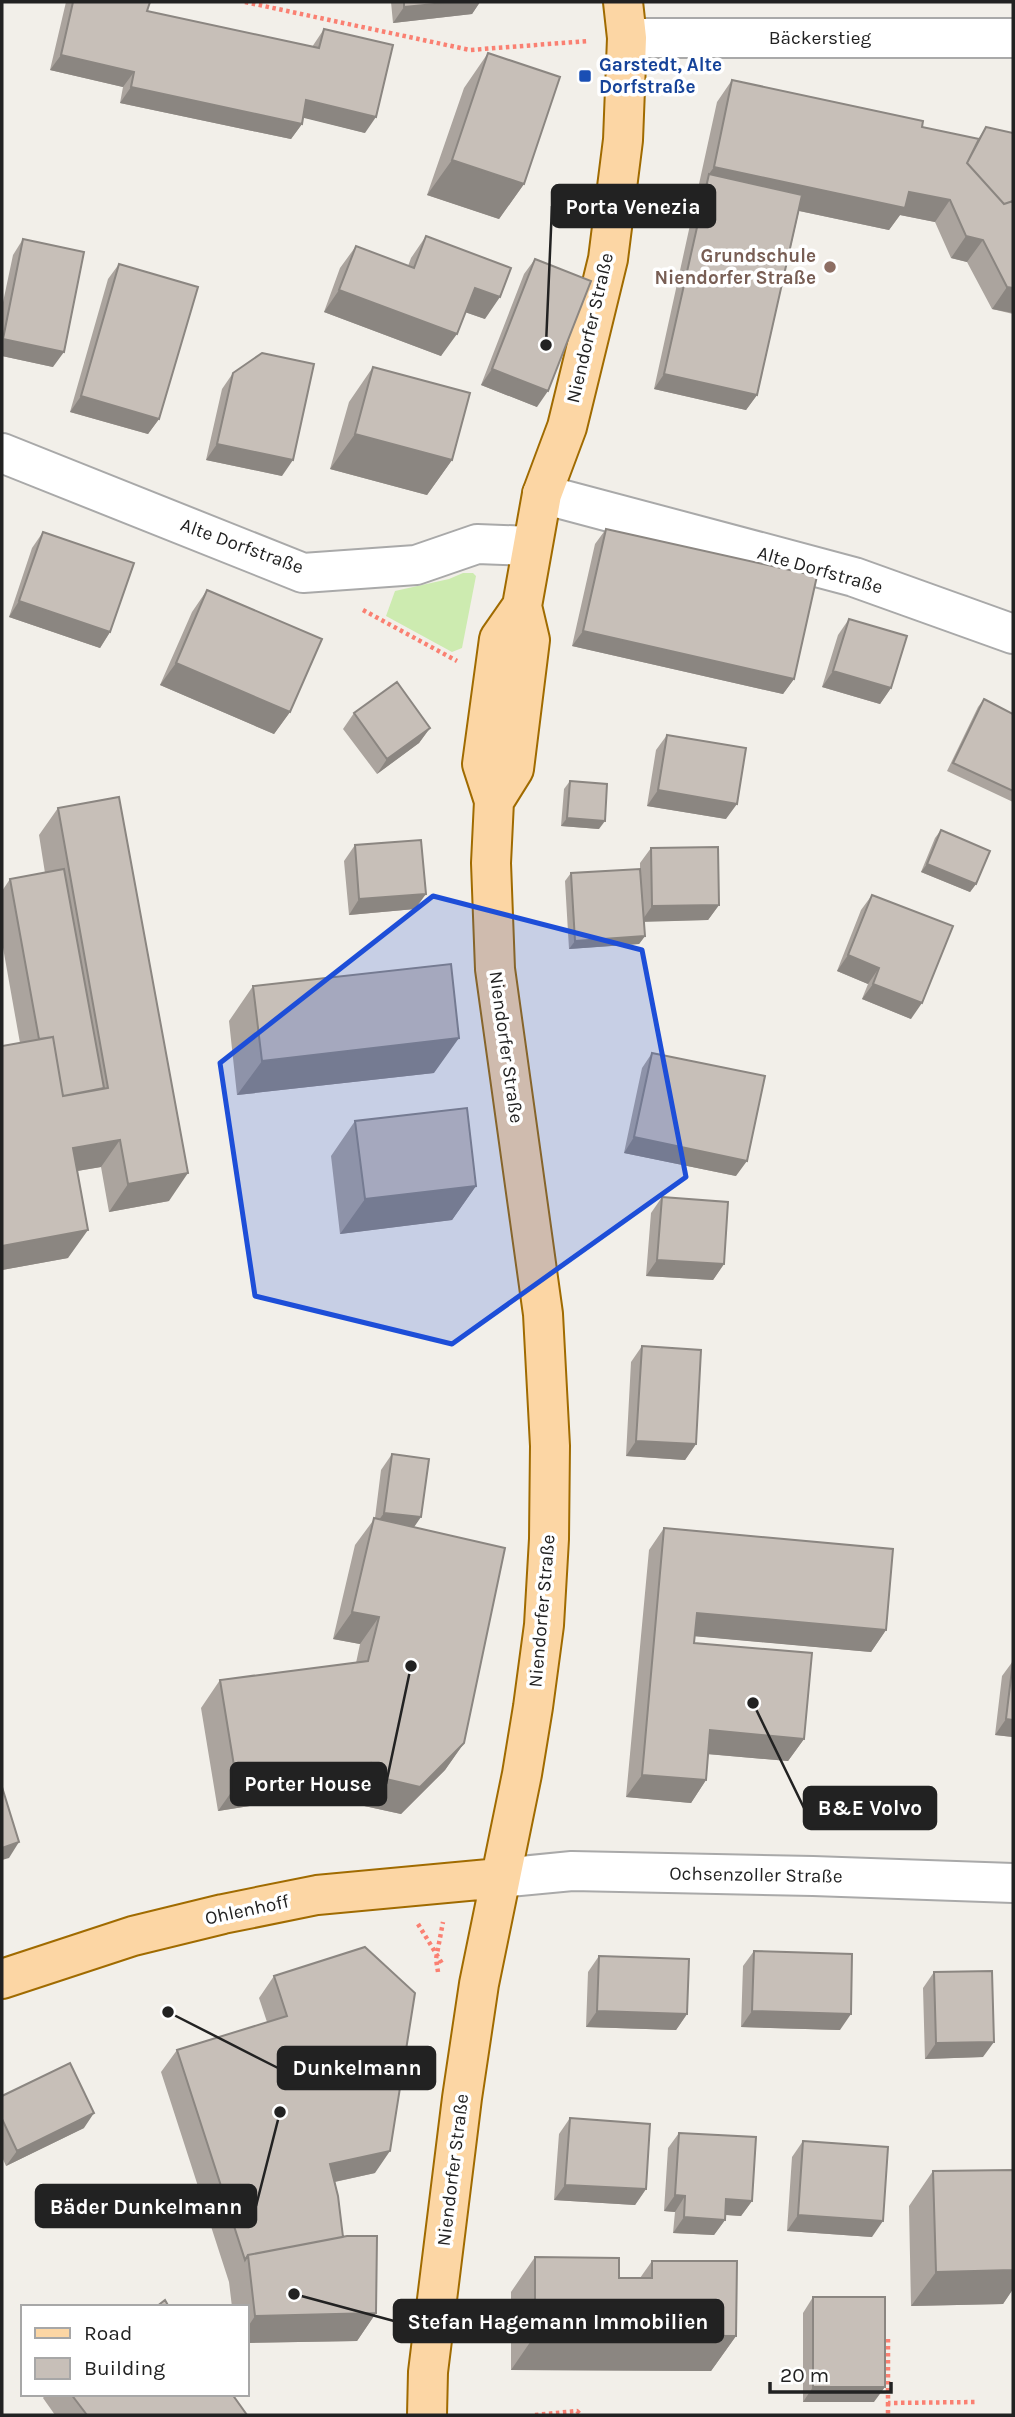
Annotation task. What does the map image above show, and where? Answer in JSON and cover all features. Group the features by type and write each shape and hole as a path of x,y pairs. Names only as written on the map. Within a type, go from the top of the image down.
{"main road":[{"name":"Niendorfer Straße","path":"494,801 514,769 530,640 522,606 542,494 567,427 608,259 623,140 625,20"},
{"name":"Niendorfer Straße","path":"427,2415 428,2372 462,2098 479,1984 522,1774 544,1625 549,1539 550,1446 543,1314 495,969 491,863 494,801 482,764 499,639 522,606"},
{"name":"Ohlenhoff","path":"2,1979 133,1936 236,1911 317,1895 500,1878"}],"street":[{"name":"Bäckerstieg","path":"625,20 1013,38"},
{"name":"Alte Dorfstraße","path":"2,453 303,573 416,565 477,544 532,546"},
{"name":"Alte Dorfstraße","path":"542,494 854,577 1013,634"},
{"name":"Ochsenzoller Straße","path":"500,1878 572,1871 813,1875 1013,1883"}],"path":[{"path":"245,2 274,5 470,50 625,20"},
{"path":"362,609 455,660 491,688"},
{"path":"888,2339 888,2415"},
{"path":"888,2403 975,2402"},
{"path":"535,2415 577,2411 581,2415"}],"highlighted area":[{"path":"433,896 642,950 686,1177 452,1344 255,1296 220,1063"}],"green space":[{"path":"463,573 473,573 476,576 462,648 452,652 386,616 395,591 449,579"}],"building":[{"path":"73,2 150,2 147,11 319,48 324,29 393,45 376,117 306,100 302,124 131,87 134,72 61,55"},
{"path":"404,2 455,2 404,7"},
{"path":"488,53 560,77 524,184 452,160"},
{"path":"732,80 923,121 922,127 979,139 967,163 1004,204 1013,201 1013,288 1007,287 983,240 966,236 950,200 909,192 905,208 714,167"},
{"path":"986,127 1013,133 1013,201 1004,204 967,163"},
{"path":"709,174 802,195 757,395 664,374"},
{"path":"426,236 511,268 500,297 475,288 457,334 339,290 356,246 414,268"},
{"path":"23,239 84,252 64,352 3,339"},
{"path":"535,259 591,281 548,391 492,369"},
{"path":"119,264 198,287 159,419 81,396"},
{"path":"262,353 314,364 293,460 217,444 233,373"},
{"path":"373,367 470,393 452,460 355,434"},
{"path":"606,529 817,576 794,679 583,631"},
{"path":"43,532 134,563 110,632 19,601"},
{"path":"207,590 322,639 290,712 176,663"},
{"path":"849,619 907,636 891,688 833,671"},
{"path":"397,682 430,728 387,759 354,713"},
{"path":"984,699 1013,714 1013,791 953,763"},
{"path":"667,735 746,748 737,804 658,790"},
{"path":"570,781 607,784 605,821 567,818"},
{"path":"119,797 188,1173 128,1184 120,1140 73,1148 88,1230 2,1246 2,1046 53,1037 63,1096 108,1088 58,808"},
{"path":"941,830 990,851 976,884 927,864"},
{"path":"421,840 426,894 359,899 355,845"},
{"path":"718,847 719,905 652,906 651,848"},
{"path":"64,869 104,1088 63,1096 53,1037 39,1039 10,879"},
{"path":"640,869 645,936 575,941 571,873"},
{"path":"872,895 953,926 922,1003 873,984 879,968 848,955"},
{"path":"451,964 459,1038 262,1061 253,986"},
{"path":"652,1053 765,1076 747,1161 634,1137"},
{"path":"467,1108 476,1186 365,1199 355,1121"},
{"path":"662,1197 728,1202 724,1264 657,1260"},
{"path":"642,1346 701,1350 696,1444 636,1441"},
{"path":"392,1454 429,1459 421,1517 384,1513"},
{"path":"374,1518 505,1548 464,1743 420,1787 365,1774 370,1763 237,1784 220,1680 368,1661 379,1617 352,1612"},
{"path":"664,1528 893,1549 886,1630 697,1613 694,1643 812,1653 804,1739 710,1730 706,1780 642,1775"},
{"path":"1013,1661 1013,1720 1006,1719"},
{"path":"2,1787 19,1842 2,1848"},
{"path":"365,1947 415,1993 390,2151 330,2164 338,2196 343,2237 248,2255 245,2260 177,2050 287,2016 274,1976"},
{"path":"754,1951 852,1954 851,2014 752,2011"},
{"path":"599,1956 689,1959 687,2014 597,2011"},
{"path":"992,1971 994,2042 936,2043 934,1972"},
{"path":"70,2063 94,2113 17,2151 2,2119 2,2096"},
{"path":"570,2118 650,2124 646,2189 565,2185"},
{"path":"679,2133 756,2137 752,2201 726,2199 725,2220 684,2217 685,2196 675,2195"},
{"path":"803,2141 888,2147 883,2221 798,2215"},
{"path":"1013,2170 1013,2270 936,2272 933,2171"},
{"path":"347,2236 377,2236 376,2313 255,2316 248,2255"},
{"path":"535,2257 619,2258 619,2278 652,2278 652,2261 737,2261 736,2336 535,2335"},
{"path":"813,2297 885,2297 885,2387 813,2387"},
{"path":"73,2396 233,2396 247,2415 87,2415"}],"place":[{"name":"Garstedt, Alte Dorfstraße","path":"585,76"},
{"name":"Grundschule Niendorfer Straße","path":"830,267"},
{"name":"Porta Venezia","path":"546,345"},
{"name":"Porter House","path":"411,1666"},
{"name":"B&E Volvo","path":"753,1703"},
{"name":"Dunkelmann","path":"168,2012"},
{"name":"Bäder Dunkelmann","path":"280,2112"},
{"name":"Stefan Hagemann Immobilien","path":"294,2294"}]}
